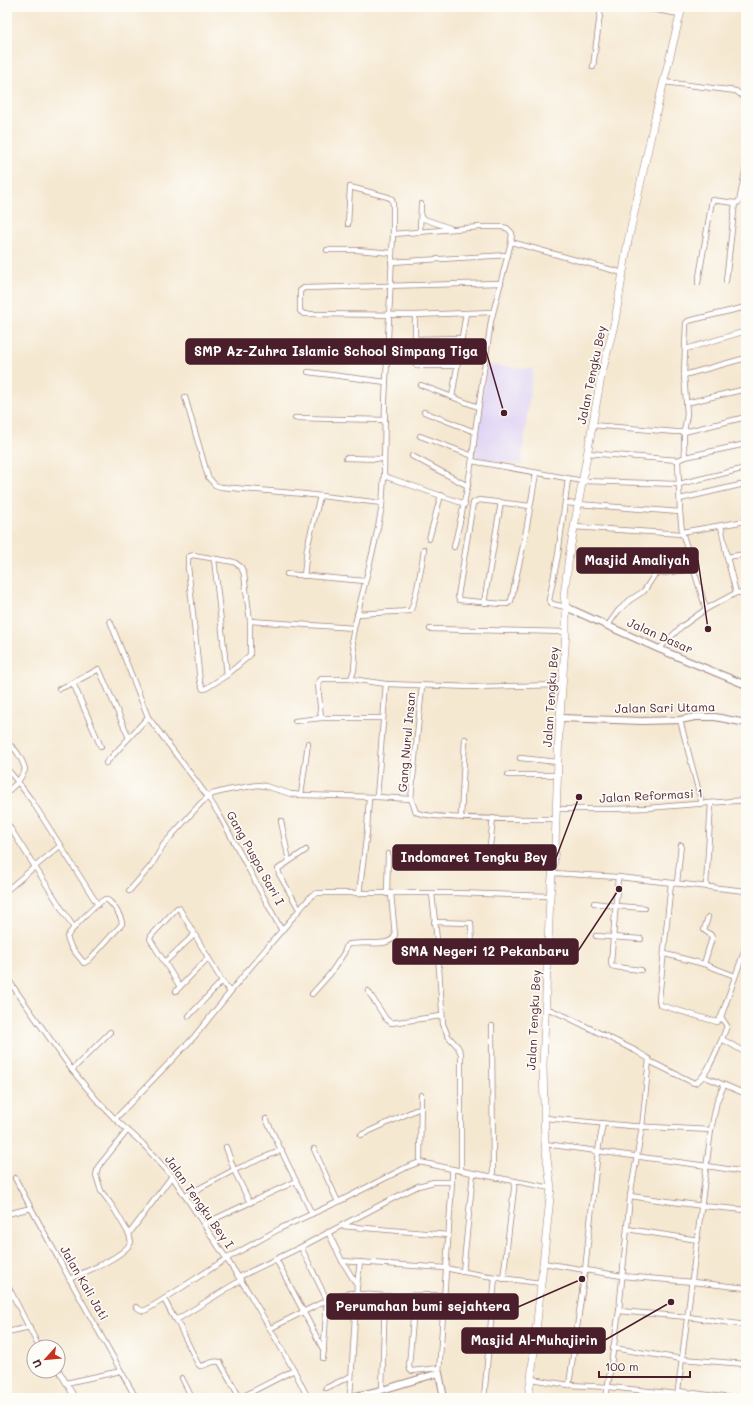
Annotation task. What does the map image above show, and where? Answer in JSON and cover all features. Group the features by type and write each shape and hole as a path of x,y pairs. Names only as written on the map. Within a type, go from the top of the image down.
{"main road":[{"name":"Jalan Tengku Bey","path":"528,1398 551,1188 545,1144 542,1066 546,1008 550,896 553,873 557,775 566,632 566,607 564,596 568,558 579,505 601,377 615,321 628,241 681,10"}],"street":[{"path":"593,67 601,7"},
{"path":"639,7 681,10"},
{"path":"664,82 736,91 746,99"},
{"path":"698,283 712,200 735,203 739,202 746,167"},
{"path":"348,224 350,187 392,199 393,234 382,503 379,523 352,639 355,656 354,670 351,679"},
{"path":"726,281 735,203"},
{"path":"420,232 421,204"},
{"path":"421,218 451,228"},
{"path":"393,234 451,228 480,227 507,228 512,233 512,242 487,340 468,486 454,547"},
{"path":"512,242 623,273"},
{"path":"327,250 357,250 392,253"},
{"path":"391,262 508,255"},
{"path":"493,312 415,315 304,314 300,312 300,291 304,288 501,282"},
{"path":"685,457 684,432 687,414 684,375 686,349 685,325 687,322 746,306"},
{"path":"452,397 466,313"},
{"path":"415,315 416,365 457,366"},
{"path":"686,349 746,331"},
{"path":"415,339 462,338"},
{"path":"684,375 746,358"},
{"path":"308,372 386,382"},
{"path":"421,385 478,407"},
{"path":"686,403 746,389"},
{"path":"185,397 208,477 214,485 221,487 382,503"},
{"path":"424,412 475,432"},
{"path":"592,425 684,432 746,417"},
{"path":"295,418 385,420"},
{"path":"420,436 472,459 536,473 583,481 679,484 746,468"},
{"path":"588,453 678,460 685,457 746,444"},
{"path":"412,456 468,486"},
{"path":"346,458 384,459"},
{"path":"678,460 682,532 706,609"},
{"path":"530,506 476,500 473,503 458,599 461,601 507,604 511,601 525,537 536,473"},
{"path":"384,476 465,504"},
{"path":"566,607 552,604 549,600 558,555 568,478"},
{"path":"680,499 740,485"},
{"path":"429,539 441,495"},
{"path":"304,576 308,548 320,496"},
{"path":"484,603 501,502"},
{"path":"565,503 680,512"},
{"path":"574,527 682,534 682,532 746,521"},
{"path":"721,526 736,593"},
{"path":"357,614 410,611 416,596 424,549"},
{"path":"727,557 746,554"},
{"path":"193,555 234,562 241,567 244,574 250,622 250,655 207,689 203,689 201,686 188,559 190,556 193,555"},
{"path":"214,559 226,675"},
{"path":"608,625 618,611 630,600 644,591 655,574 694,570"},
{"path":"287,574 365,582"},
{"path":"659,649 681,627 706,609 736,593 746,592"},
{"name":"Jalan Dasar","path":"566,607 659,649 746,685"},
{"name":"Gang Puspa Sari I","path":"110,621 148,717 208,796 282,931"},
{"path":"250,622 354,628"},
{"path":"430,629 566,632"},
{"path":"59,689 99,669 129,738"},
{"path":"321,718 318,686 318,681 321,679 351,679 386,684 422,686 472,687 563,685"},
{"path":"73,683 101,747"},
{"path":"377,797 382,718 386,684"},
{"name":"Gang Nurul Insan","path":"412,799 422,686"},
{"path":"106,763 148,717"},
{"name":"Jalan Sari Utama","path":"561,718 642,721 714,717 746,723"},
{"path":"295,721 321,718 382,718"},
{"path":"680,720 702,804"},
{"path":"461,817 465,739"},
{"path":"301,795 308,743"},
{"path":"7,749 12,746 25,768 18,782 7,792"},
{"path":"520,758 558,762"},
{"path":"7,769 18,782 61,845 98,905"},
{"path":"508,775 557,775"},
{"path":"129,891 151,866 164,844 208,796 223,791 258,785 291,794 301,795 412,799 416,812 420,814 461,817 555,819"},
{"path":"360,894 369,797"},
{"name":"Jalan Reformasi 1","path":"556,809 612,809 746,800"},
{"path":"706,886 711,803"},
{"path":"490,846 493,818"},
{"path":"281,820 289,861"},
{"path":"7,822 74,928"},
{"path":"7,890 61,845"},
{"path":"681,845 664,954 659,999 660,1005 715,1022 719,1021 746,946"},
{"path":"299,910 278,871 280,867 306,850"},
{"path":"312,994 330,974 344,953 347,945 354,943 388,943 393,940 395,935 389,894 388,854"},
{"path":"553,873 618,877 746,891"},
{"path":"618,877 611,963 612,966 641,970"},
{"path":"115,1119 194,1037 309,897 315,894 456,893 550,896"},
{"path":"432,894 437,940 442,1016 445,1031 458,1047 460,1054 461,1170"},
{"path":"105,899 108,899 123,922 121,926 84,963 67,938 74,928 98,905 105,899"},
{"path":"594,903 645,908"},
{"path":"180,986 152,942 151,936 175,909 179,908 230,992"},
{"path":"704,964 712,938 711,935 704,930 708,917"},
{"path":"434,922 471,923 472,949 476,952 548,959"},
{"path":"165,962 194,934"},
{"path":"596,936 642,938"},
{"path":"664,954 704,964 735,976"},
{"path":"176,991 208,958"},
{"name":"Jalan Tengku Bey I","path":"7,978 72,1070 115,1119 146,1147 172,1176 240,1278 271,1328 294,1370 307,1398"},
{"path":"189,1016 222,981"},
{"path":"368,991 386,1020 391,1023 442,1016"},
{"path":"546,1008 636,1051 647,1057 649,1061 694,1083 703,1076 711,1063 728,1026 721,1018"},
{"path":"492,1026 493,1177"},
{"path":"72,1070 110,1032"},
{"path":"722,1039 746,1053"},
{"path":"606,1398 609,1387 619,1311 630,1196 642,1127 649,1061"},
{"path":"703,1076 746,1094"},
{"path":"677,1394 712,1130 716,1107 724,1085"},
{"path":"420,1162 421,1094"},
{"path":"361,1135 420,1108"},
{"path":"545,1118 642,1127 712,1130"},
{"path":"266,1119 312,1214"},
{"path":"569,1385 598,1151 603,1123"},
{"path":"69,1279 99,1265 121,1252 130,1244 129,1234 113,1207 101,1191 96,1175 98,1167 127,1130"},
{"path":"545,1144 746,1172"},
{"path":"226,1147 234,1170 250,1203"},
{"path":"314,1149 338,1202"},
{"path":"185,1196 234,1170 282,1150"},
{"path":"136,1307 146,1310 164,1300 226,1259 281,1228 420,1162 551,1188"},
{"path":"444,1398 439,1371 452,1169"},
{"path":"463,1272 473,1173"},
{"path":"129,1234 172,1176"},
{"name":"Jalan Kali Jati","path":"15,1178 69,1279 136,1398"},
{"path":"204,1224 296,1181"},
{"path":"503,1279 515,1181"},
{"path":"176,1319 185,1315 240,1278 418,1186 434,1182 452,1182"},
{"path":"630,1196 746,1210"},
{"path":"7,1214 31,1208"},
{"path":"342,1226 448,1235"},
{"path":"627,1229 698,1240"},
{"path":"328,1232 342,1261 357,1285"},
{"path":"301,1247 327,1300 323,1358"},
{"path":"276,1259 324,1351"},
{"path":"342,1261 348,1260 446,1268 503,1279 541,1283"},
{"path":"360,1262 349,1398 382,1390 439,1371"},
{"path":"543,1263 622,1276 746,1288"},
{"path":"484,1398 495,1277"},
{"path":"7,1284 35,1339"},
{"path":"271,1328 327,1300 348,1293 385,1296 444,1295"},
{"path":"382,1390 385,1296"},
{"path":"415,1296 409,1366 410,1370 439,1371"},
{"path":"164,1300 176,1319 198,1364 202,1366 215,1361 220,1362 240,1398 294,1370"},
{"path":"619,1311 688,1317 746,1325"},
{"path":"7,1332 30,1327"},
{"path":"613,1348 682,1359 746,1364"},
{"path":"66,1383 121,1371"},
{"path":"326,1388 351,1376"},
{"path":"182,1378 192,1398"},
{"path":"64,1379 75,1398"},
{"path":"531,1379 569,1385 609,1387 730,1398"},
{"path":"743,1398 746,1384"}],"shaded area":[{"path":"487,365 533,369 521,465 475,458"}],"place":[{"name":"SMP Az-Zuhra Islamic School Simpang Tiga","path":"504,413"},
{"name":"Masjid Amaliyah","path":"708,629"},
{"name":"Indomaret Tengku Bey","path":"579,797"},
{"name":"SMA Negeri 12 Pekanbaru","path":"619,889"},
{"name":"Perumahan bumi sejahtera","path":"582,1279"},
{"name":"Masjid Al-Muhajirin","path":"671,1302"}]}
